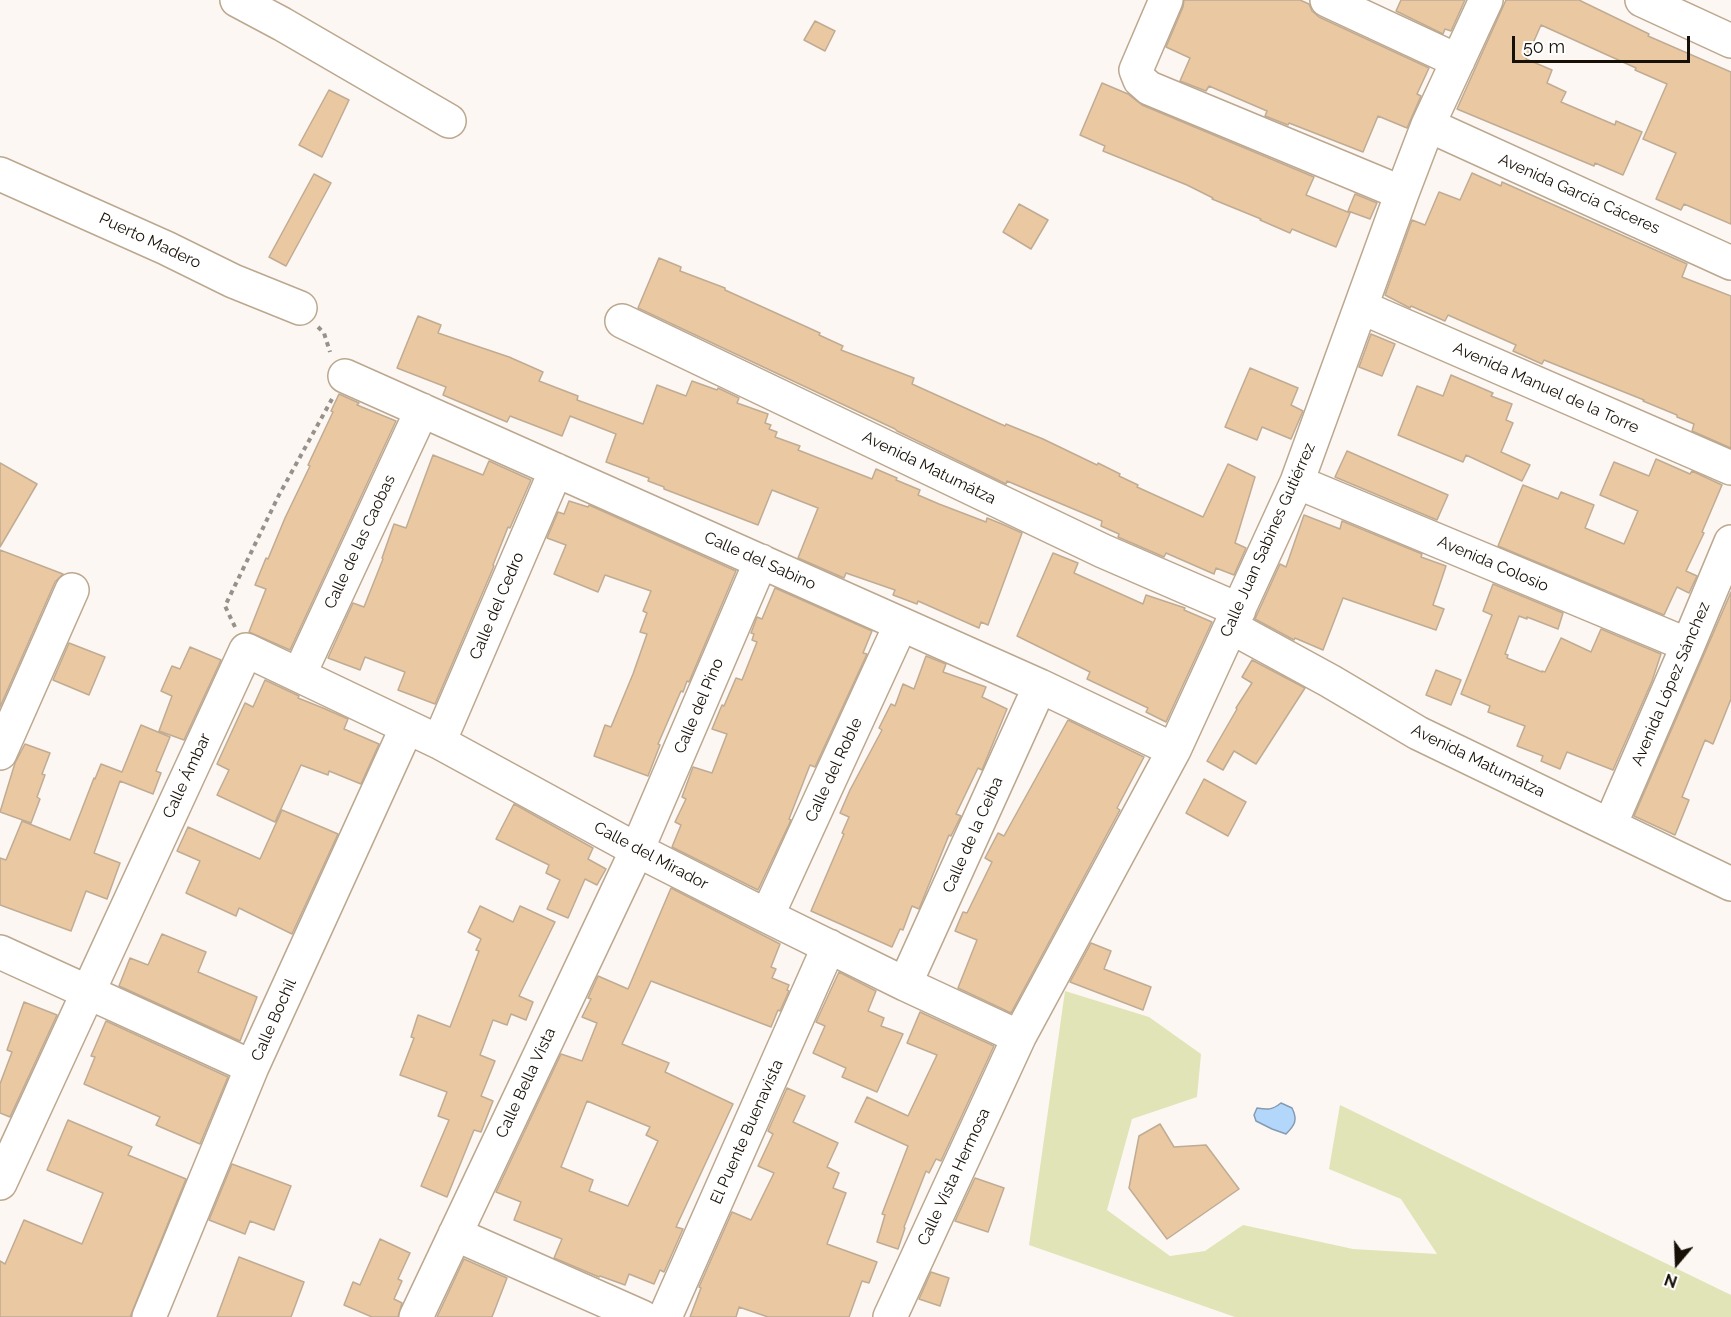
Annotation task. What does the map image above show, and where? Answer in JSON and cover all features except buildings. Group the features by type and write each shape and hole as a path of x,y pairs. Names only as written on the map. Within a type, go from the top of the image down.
{"street":[{"path":"237,0 449,121"},
{"path":"1166,0 1136,70 1140,80 1149,87 1402,193"},
{"path":"1327,0 1458,61"},
{"name":"Calle Juan Sabines Gutiérrez","path":"1019,1037 1174,750 1297,482 1428,125 1486,0"},
{"path":"1642,0 1731,41"},
{"name":"Avenida García Cáceres","path":"1428,125 1731,263"},
{"name":"Puerto Madero","path":"0,174 300,309"},
{"name":"Avenida Manuel de la Torre","path":"1361,307 1731,468"},
{"name":"Avenida Matumátza","path":"622,321 1103,551 1235,618 1330,681 1418,733 1731,884"},
{"name":"Calle del Sabino","path":"338,365 422,410 1040,686 1174,750"},
{"name":"Calle de las Caobas","path":"299,675 422,410"},
{"name":"Calle del Cedro","path":"439,742 556,470"},
{"name":"Avenida Colosio","path":"1297,482 1688,645"},
{"name":"Avenida López Sánchez","path":"1610,825 1731,542"},
{"name":"Calle del Pino","path":"638,850 761,561"},
{"path":"0,753 72,590"},
{"name":"Calle del Roble","path":"767,916 900,624"},
{"name":"Calle del Mirador","path":"246,650 439,742 638,850 767,916 1019,1037"},
{"name":"Calle Ámbar","path":"0,1183 246,650"},
{"name":"Calle de la Ceiba","path":"905,984 1040,686"},
{"name":"Calle Bochil","path":"149,1317 252,1067 407,727"},
{"name":"Calle Bella Vista","path":"416,1317 638,850"},
{"name":"El Puente Buenavista","path":"665,1317 829,946"},
{"path":"0,952 252,1067"},
{"name":"Calle Vista Hermosa","path":"890,1317 1019,1037"},
{"path":"455,1234 642,1317"}],"path":[{"path":"246,650 225,606 338,365 324,333 300,309"}],"green space":[{"path":"1065,991 1149,1017 1201,1054 1197,1097 1132,1119 1107,1210 1170,1256 1205,1251 1243,1225 1353,1249 1437,1254 1401,1199 1329,1169 1340,1105 1731,1295 1731,1317 1235,1317 1029,1245"}],"water":[{"path":"1281,1103 1292,1108 1295,1116 1293,1125 1286,1134 1256,1121 1254,1115 1257,1108 1270,1109"}]}
